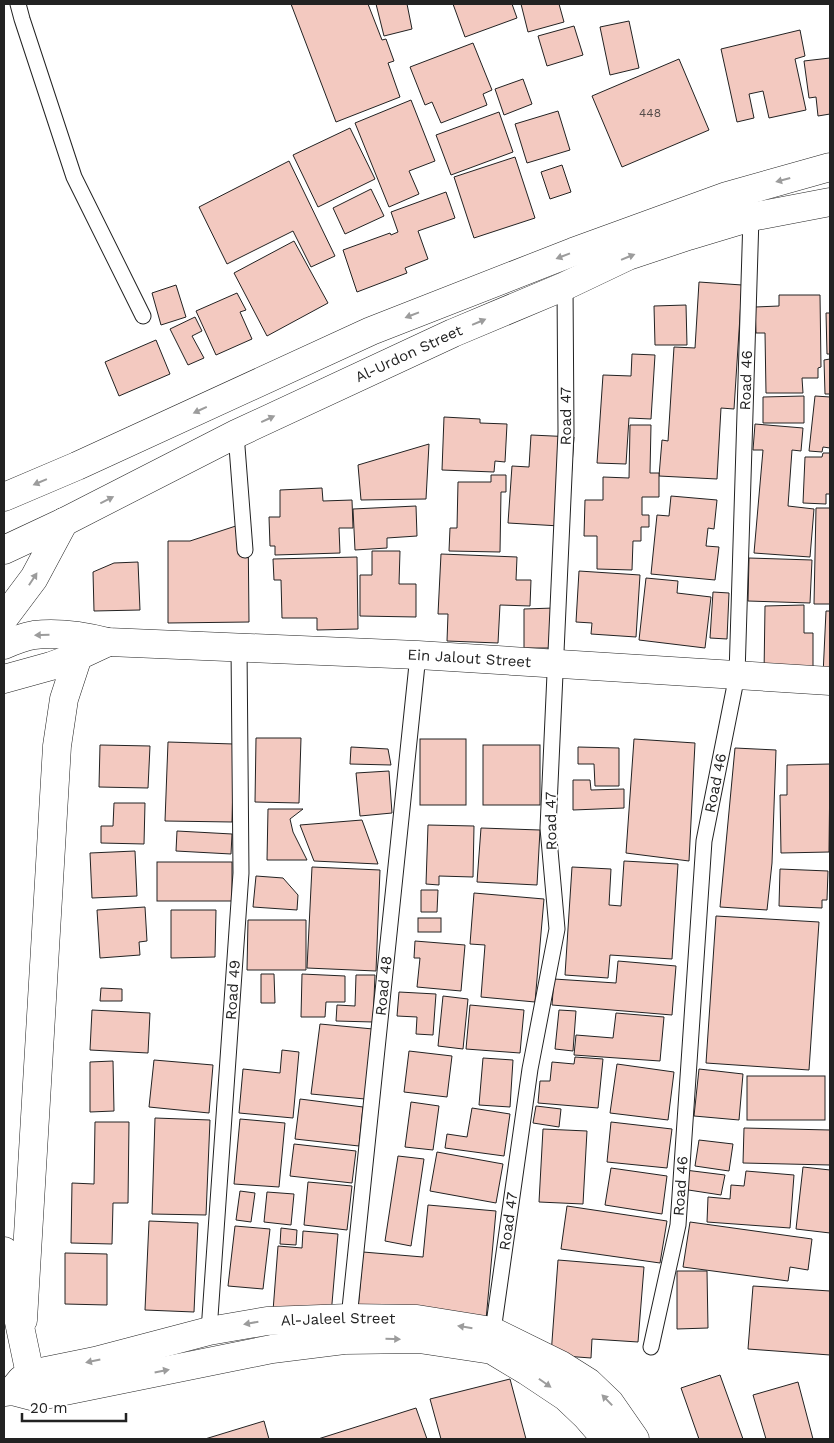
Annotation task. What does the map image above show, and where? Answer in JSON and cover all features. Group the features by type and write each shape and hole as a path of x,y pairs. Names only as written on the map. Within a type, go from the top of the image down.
{"main road":[{"name":"Al-Urdon Street","path":"4,497 77,466 371,331 573,252 727,196 830,167"},
{"name":"Al-Urdon Street","path":"4,550 64,522 236,434 453,333 565,286 628,256 751,217 830,202"},
{"path":"4,618 34,578 64,522"},
{"name":"Ein Jalout Street","path":"4,645 34,635 90,645 239,647 418,655 830,681"},
{"name":"Ein Jalout Street","path":"4,679 52,666 90,645"},
{"path":"20,1389 57,746 64,699 90,645"},
{"path":"4,1251 22,1337"},
{"name":"Al-Jaleel Street","path":"20,1389 95,1361 209,1331 268,1320 417,1319 492,1341 561,1365 588,1382 610,1403 636,1439"},
{"name":"Al-Jaleel Street","path":"20,1389 272,1349 344,1340 419,1339 492,1341 527,1370 566,1397 606,1439"}],"lane":[{"path":"18,4 74,177 143,316"},
{"name":"Road 46","path":"651,1347 678,1225 704,841 738,675 751,217"},
{"name":"Road 47","path":"492,1341 530,1069 557,929 548,828 555,664 561,580 566,432 565,286"},
{"path":"236,434 246,550"},
{"name":"Road 49","path":"209,1331 241,872 239,647"},
{"name":"Road 48","path":"349,1318 418,655"}],"building":[{"path":"291,4 368,4 382,40 386,39 394,61 388,63 400,97 336,122"},
{"path":"376,4 407,4 412,29 384,36"},
{"path":"453,4 512,4 517,18 465,37"},
{"path":"521,4 559,4 564,22 528,32"},
{"path":"629,21 639,68 610,75 600,27"},
{"path":"574,26 583,55 547,66 538,36"},
{"path":"800,30 805,56 795,59 806,110 769,118 763,91 749,94 754,118 737,122 721,49"},
{"path":"473,43 492,90 483,94 487,105 441,123 432,102 425,105 410,67"},
{"path":"830,58 830,114 818,116 816,97 809,98 804,61"},
{"path":"679,59 709,130 622,167 592,96"},
{"path":"523,79 532,104 504,115 495,89"},
{"path":"411,100 435,161 409,171 419,194 389,207 355,123"},
{"path":"558,111 570,150 527,163 515,124"},
{"path":"499,112 513,152 451,175 436,135"},
{"path":"350,128 375,179 318,207 293,155"},
{"path":"515,157 535,218 474,238 454,177"},
{"path":"289,161 335,256 311,267 293,231 227,264 199,207"},
{"path":"562,165 571,192 550,199 541,172"},
{"path":"371,189 384,216 345,234 333,208"},
{"path":"446,192 455,218 418,231 428,259 405,268 407,273 357,292 343,250 390,233 391,235 398,232 391,212"},
{"path":"294,241 328,303 267,336 234,273"},
{"path":"699,282 742,285 734,409 721,408 717,479 659,476 662,440 668,441 674,347 695,348"},
{"path":"176,285 186,317 161,325 152,293"},
{"path":"237,293 246,310 240,312 252,339 216,355 196,311"},
{"path":"779,295 820,295 821,367 818,368 818,378 802,378 803,393 766,393 765,333 756,333 755,307 779,306"},
{"path":"686,305 687,345 655,345 654,306"},
{"path":"826,313 830,313 830,354 827,354"},
{"path":"195,317 202,331 192,336 204,358 188,365 170,329"},
{"path":"156,340 170,374 119,396 105,362"},
{"path":"632,354 655,355 651,419 629,418 626,464 597,463 603,375 631,376"},
{"path":"830,359 830,394 825,394 824,360"},
{"path":"804,396 804,423 763,423 763,397"},
{"path":"815,396 830,397 830,448 823,447 822,452 809,451"},
{"path":"444,417 480,419 480,423 507,424 505,462 495,461 494,472 442,470"},
{"path":"755,424 803,428 801,451 792,450 788,506 814,509 810,557 754,553 763,450 753,450"},
{"path":"630,425 651,425 650,473 659,473 659,497 642,497 642,515 649,515 649,527 641,527 641,541 633,541 632,570 597,569 597,536 584,536 585,500 603,500 603,477 629,478"},
{"path":"531,435 574,437 571,479 560,526 508,523 512,466 529,467"},
{"path":"429,444 426,499 361,500 358,465"},
{"path":"823,453 830,453 830,494 826,494 826,504 803,503 805,457 822,457"},
{"path":"491,475 506,475 506,492 501,492 500,552 449,551 450,528 457,528 458,482 491,482"},
{"path":"322,488 323,501 352,500 353,528 339,528 340,553 275,555 275,546 270,546 269,517 280,517 280,490"},
{"path":"671,496 717,500 714,529 708,528 706,546 719,547 715,580 651,574 657,515 669,516"},
{"path":"416,506 417,536 387,538 387,548 355,550 353,509"},
{"path":"816,508 830,508 830,604 814,604"},
{"path":"248,522 249,622 168,623 168,541 190,541"},
{"path":"372,551 400,551 399,584 416,584 416,617 360,616 360,575 372,575"},
{"path":"441,554 517,557 516,580 531,580 530,606 500,605 498,643 447,641 448,614 438,614"},
{"path":"357,557 358,629 317,630 317,618 282,618 281,580 274,580 273,559"},
{"path":"749,558 812,560 810,603 748,601"},
{"path":"138,562 140,610 94,611 93,572 114,563"},
{"path":"579,571 640,575 636,637 591,634 592,623 576,622"},
{"path":"646,578 678,581 677,593 711,597 705,648 639,640"},
{"path":"713,592 729,593 727,639 710,638"},
{"path":"804,605 804,633 813,633 813,674 764,674 765,606"},
{"path":"554,608 555,648 524,648 524,609"},
{"path":"826,611 830,611 830,675 823,675"},
{"path":"256,738 301,738 299,803 255,802"},
{"path":"420,739 466,739 466,805 420,805"},
{"path":"634,739 695,743 689,861 626,853"},
{"path":"168,742 234,744 232,822 165,821"},
{"path":"100,745 150,746 148,788 99,787"},
{"path":"483,745 540,745 540,805 483,805"},
{"path":"351,747 388,749 391,765 350,764"},
{"path":"578,747 619,748 619,786 595,786 594,764 578,764"},
{"path":"735,748 776,750 772,863 767,910 720,907"},
{"path":"830,764 829,852 781,853 780,795 787,795 787,765"},
{"path":"389,771 392,813 360,816 356,773"},
{"path":"573,780 590,780 591,790 624,789 624,808 573,810"},
{"path":"114,803 145,803 144,844 101,843 101,826 113,826"},
{"path":"268,809 303,809 290,819 293,832 307,860 267,860"},
{"path":"362,820 378,864 314,861 300,825"},
{"path":"428,825 474,826 473,877 439,876 439,885 426,884"},
{"path":"481,828 540,830 537,885 477,882"},
{"path":"177,831 232,834 231,854 176,851"},
{"path":"135,851 137,896 92,898 90,853"},
{"path":"624,861 678,864 672,959 610,955 608,978 565,975 572,867 611,869 609,905 621,906"},
{"path":"157,862 232,862 232,901 157,901"},
{"path":"312,867 380,870 376,971 307,968"},
{"path":"780,869 828,871 827,900 822,900 822,908 779,906"},
{"path":"256,876 283,878 298,895 297,910 253,907"},
{"path":"421,890 438,890 437,912 421,912"},
{"path":"474,893 544,899 535,1002 481,997 485,945 470,944"},
{"path":"145,907 147,941 139,942 140,955 100,958 97,910"},
{"path":"171,910 216,910 215,957 171,958"},
{"path":"716,916 819,922 809,1070 706,1063"},
{"path":"418,918 441,918 441,932 418,932"},
{"path":"248,920 306,920 306,970 247,970"},
{"path":"415,941 465,945 461,991 417,987 420,958 414,958"},
{"path":"618,961 676,966 672,1015 552,1005 554,979 616,983"},
{"path":"261,974 274,974 275,1003 261,1003"},
{"path":"302,974 345,976 345,1002 326,1002 325,1017 301,1017"},
{"path":"356,975 375,975 373,1022 336,1021 337,1005 355,1006"},
{"path":"101,988 122,989 122,1001 100,1001"},
{"path":"399,992 436,994 433,1035 416,1034 417,1017 397,1016"},
{"path":"443,996 468,999 463,1049 438,1046"},
{"path":"470,1005 524,1010 520,1053 466,1049"},
{"path":"92,1010 150,1013 148,1053 90,1050"},
{"path":"559,1010 576,1011 573,1051 555,1049"},
{"path":"616,1013 664,1017 660,1061 574,1055 576,1035 613,1038"},
{"path":"320,1024 373,1029 365,1099 311,1094"},
{"path":"282,1050 299,1052 293,1118 239,1113 243,1069 280,1073"},
{"path":"409,1051 452,1056 447,1097 404,1092"},
{"path":"575,1057 603,1059 598,1108 538,1103 540,1081 550,1081 552,1062 574,1064"},
{"path":"483,1058 513,1060 510,1107 479,1105"},
{"path":"154,1060 213,1065 209,1113 149,1107"},
{"path":"113,1061 114,1111 90,1112 90,1062"},
{"path":"617,1064 674,1072 668,1120 610,1113"},
{"path":"699,1069 743,1074 739,1120 694,1116"},
{"path":"747,1076 825,1076 825,1120 747,1120"},
{"path":"300,1099 363,1107 359,1146 295,1139"},
{"path":"411,1102 439,1106 433,1150 405,1147"},
{"path":"536,1106 561,1109 559,1127 533,1123"},
{"path":"472,1108 510,1114 504,1156 445,1148 447,1134 467,1137"},
{"path":"155,1118 210,1120 206,1215 152,1214"},
{"path":"240,1119 285,1123 279,1187 234,1184"},
{"path":"95,1122 129,1122 128,1203 113,1203 112,1244 71,1243 72,1183 94,1184"},
{"path":"611,1122 672,1129 667,1168 607,1162"},
{"path":"744,1128 830,1130 830,1165 743,1163"},
{"path":"543,1129 587,1131 583,1204 539,1202"},
{"path":"699,1140 733,1144 729,1171 695,1166"},
{"path":"294,1144 356,1151 352,1183 290,1176"},
{"path":"437,1152 503,1164 496,1203 430,1191"},
{"path":"398,1156 424,1159 411,1246 385,1241"},
{"path":"803,1167 830,1170 830,1233 796,1229"},
{"path":"611,1168 667,1176 662,1214 605,1205"},
{"path":"685,1170 725,1175 721,1195 682,1189"},
{"path":"746,1171 794,1175 790,1228 707,1222 708,1197 730,1199 731,1185 744,1186"},
{"path":"308,1182 352,1186 347,1230 304,1225"},
{"path":"240,1191 255,1193 251,1222 236,1220"},
{"path":"267,1192 294,1194 291,1225 264,1222"},
{"path":"428,1205 496,1211 486,1320 358,1309 363,1252 423,1257"},
{"path":"567,1206 667,1221 660,1263 561,1249"},
{"path":"149,1221 198,1223 194,1312 145,1310"},
{"path":"690,1222 812,1239 808,1270 790,1267 788,1281 683,1267"},
{"path":"235,1226 270,1229 263,1289 228,1286"},
{"path":"281,1228 297,1230 296,1245 280,1244"},
{"path":"303,1231 338,1234 331,1315 273,1311 278,1246 302,1248"},
{"path":"65,1253 107,1254 107,1305 65,1304"},
{"path":"558,1260 644,1267 638,1342 592,1339 591,1358 551,1355"},
{"path":"677,1271 707,1271 708,1328 677,1329"},
{"path":"753,1286 830,1291 830,1355 748,1349"},
{"path":"720,1375 743,1439 699,1439 681,1388"},
{"path":"510,1379 526,1439 441,1439 430,1399"},
{"path":"798,1382 813,1439 766,1439 753,1395"},
{"path":"416,1408 427,1439 318,1439"},
{"path":"264,1421 269,1439 205,1439"}]}
